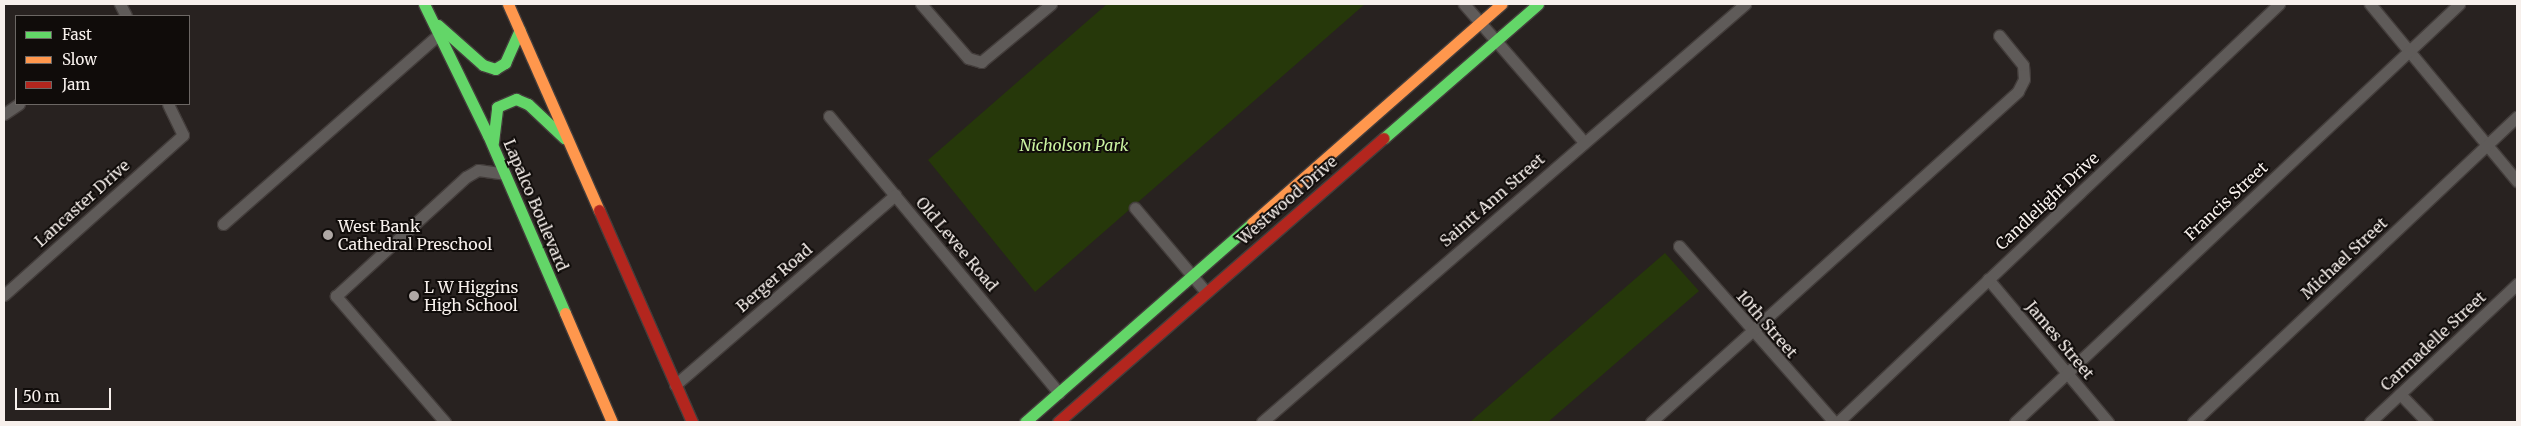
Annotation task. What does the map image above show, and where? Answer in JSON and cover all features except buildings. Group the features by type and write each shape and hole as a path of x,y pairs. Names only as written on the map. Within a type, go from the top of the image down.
{"street":[{"name":"Lapalco Boulevard","path":"424,4 505,174 612,422"},
{"path":"508,4 692,422"},
{"path":"921,4 968,58 981,62 1051,4"},
{"path":"1464,4 1584,142"},
{"name":"Westwood Drive","path":"1025,422 1191,274 1501,4"},
{"name":"Westwood Drive","path":"1058,422 1538,4"},
{"name":"Saintt Ann Street","path":"1262,422 1746,4"},
{"name":"Candlelight Drive","path":"1838,422 2279,4"},
{"path":"2370,4 2517,181"},
{"name":"Francis Street","path":"2015,422 2458,4"},
{"path":"432,19 483,65 495,69 505,63 520,30"},
{"path":"223,224 438,34"},
{"path":"1651,422 2018,91 2024,79 2023,65 1999,35"},
{"path":"493,148 493,119 497,107 516,99 528,104 569,143"},
{"path":"4,114 18,105"},
{"name":"Lancaster Drive","path":"4,295 182,135 168,105"},
{"name":"Old Levee Road","path":"829,116 1058,393"},
{"name":"Michael Street","path":"2193,422 2517,117"},
{"path":"445,422 336,296 466,177 478,170 505,174"},
{"name":"Berger Road","path":"675,385 895,195"},
{"path":"1135,208 1206,292"},
{"name":"10th Street","path":"1679,246 1751,331 1834,422"},
{"name":"James Street","path":"1988,279 2108,422"},
{"name":"Carmadelle Street","path":"2370,422 2517,284"},
{"path":"2400,394 2426,422"}],"green space":[{"name":"Nicholson Park","path":"1107,4 1365,4 1035,292 928,160"},
{"path":"1665,253 1699,291 1548,422 1470,422"}],"traffic: fast":[{"path":"424,4 488,135 565,313"},
{"path":"1384,138 1538,4"},
{"path":"438,25 483,65 495,69 505,63 520,30"},
{"path":"493,142 497,107 516,99 528,104 564,138"},
{"path":"1025,422 1252,223"}],"traffic: slow":[{"path":"508,4 599,210"},
{"path":"1252,223 1501,4"},
{"path":"565,313 612,422"}],"traffic: jam":[{"path":"1058,422 1384,138"},
{"path":"599,210 692,422"}],"place":[{"name":"West Bank Cathedral Preschool","path":"328,235"},
{"name":"L W Higgins High School","path":"414,296"}]}
